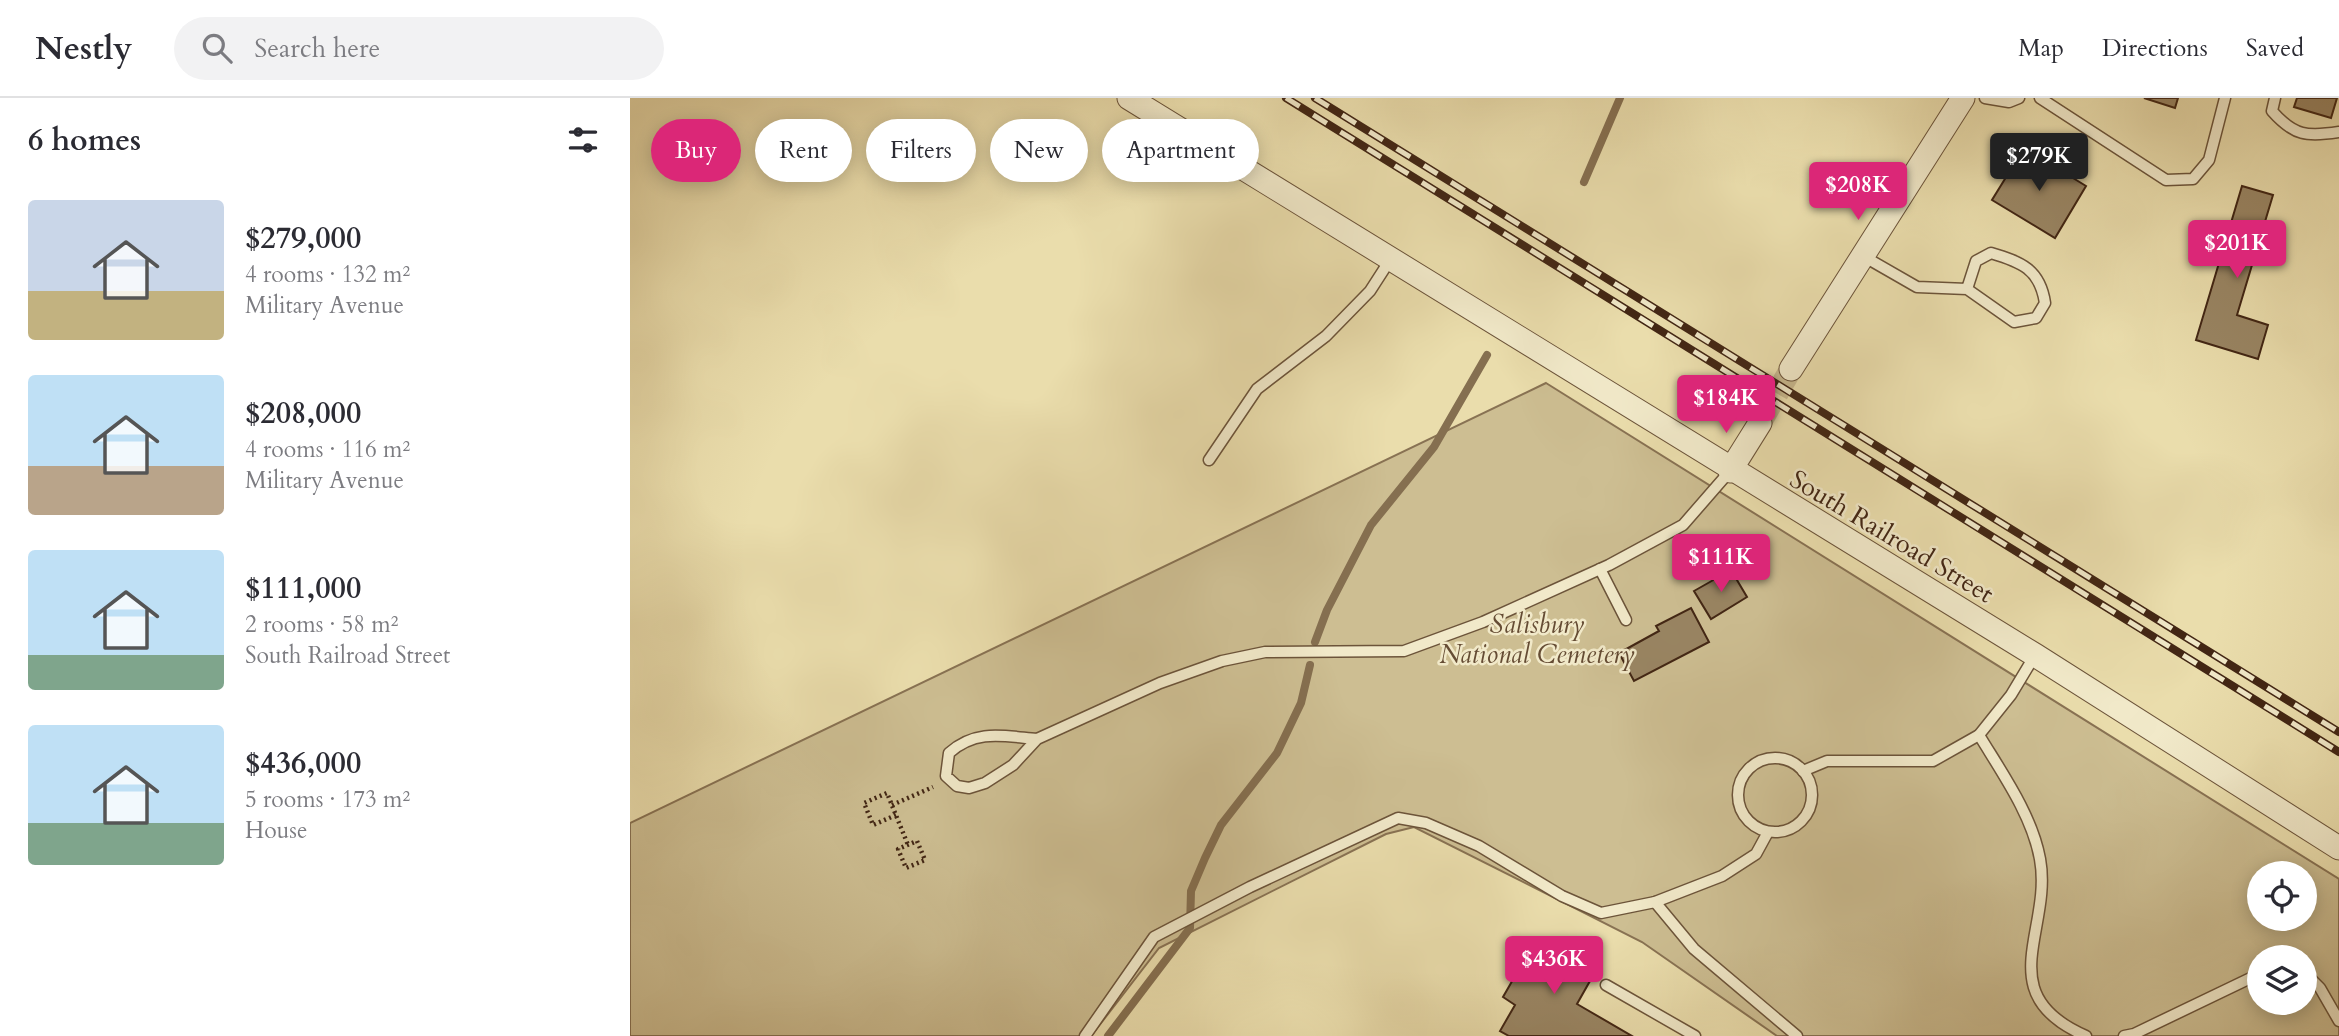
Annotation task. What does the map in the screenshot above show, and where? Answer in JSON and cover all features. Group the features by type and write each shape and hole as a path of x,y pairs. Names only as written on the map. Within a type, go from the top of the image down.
{"street":[{"name":"South Railroad Street","path":"1129,98 1730,471 2035,655 2339,848"},
{"path":"1791,369 1963,98"},
{"path":"1730,471 1760,423"}],"lane":[{"path":"1985,98 2009,102 2019,98"},
{"path":"2040,98 2166,180 2193,179 2209,160 2225,98"},
{"path":"2275,98 2272,111 2286,127 2310,136 2339,132"},
{"path":"1863,256 1917,287 1967,289 2014,322 2036,318 2045,303 2042,284 2020,262 1991,253 1976,261 1967,289"},
{"path":"1209,460 1257,389 1326,336 1370,291 1390,260"},
{"path":"1037,739 987,734 967,740 949,753 946,776 957,786 969,788 985,783 1013,765 1037,739 1172,678 1222,661 1265,652 1341,654 1404,651 1483,622 1600,569 1683,526 1730,471"},
{"path":"1600,569 1626,620"},
{"path":"1802,771 1827,761 1933,761 1979,735 2011,695 2035,655"},
{"path":"1979,735 2008,784 2040,857 2043,884 2031,944 2030,967 2035,990 2047,1010 2067,1028 2086,1036"},
{"path":"1768,758 1793,762 1802,771 1811,791 1807,813 1791,829 1768,832 1746,819 1737,796 1740,783 1755,763 1768,758"},
{"path":"1085,1036 1154,937 1179,922 1398,818 1426,823 1479,846 1562,896 1601,913 1655,902 1722,876 1756,854 1768,832"},
{"path":"1655,902 1694,949 1797,1036"},
{"path":"2123,1036 2134,1034 2247,980"},
{"path":"1606,985 1695,1036"},
{"path":"2317,985 2339,1021"}],"path":[{"path":"892,805 950,779"},
{"path":"896,815 873,825 864,803 887,793 892,805 896,815 908,845"},
{"path":"917,841 925,860 906,868 898,849 908,845 917,841"}],"green space":[{"name":"Salisbury National Cemetery","path":"1546,383 2310,861 2247,861 2247,931 2317,931 2317,865 2339,879 2339,1036 1777,1036 1642,942 1414,827 1386,834 1159,948 1091,1036 630,1036 630,823"}],"building":[{"path":"2144,98 2178,98 2175,108"},
{"path":"2297,98 2337,98 2331,118 2294,107"},
{"path":"2024,148 2086,186 2055,238 1992,200"},
{"path":"2242,186 2273,195 2237,315 2268,325 2258,359 2196,340"},
{"path":"1731,570 1747,597 1711,619 1694,591"},
{"path":"1691,608 1709,642 1634,681 1619,653 1659,631 1656,626"},
{"path":"1537,938 1554,948 1559,941 1599,965 1577,1004 1632,1036 1509,1036 1500,1031 1515,1005 1503,997"}],"waterway":[{"path":"1584,182 1620,98"},
{"path":"1315,642 1327,610 1371,525 1434,447 1487,355"},
{"path":"1108,1036 1190,928 1191,891 1205,858 1221,825 1277,753 1301,703 1310,665"}],"tunnel":[{"path":"1760,423 1791,369"}],"railway":[{"path":"1286,98 2339,752"},
{"path":"1315,98 2339,732"}]}
